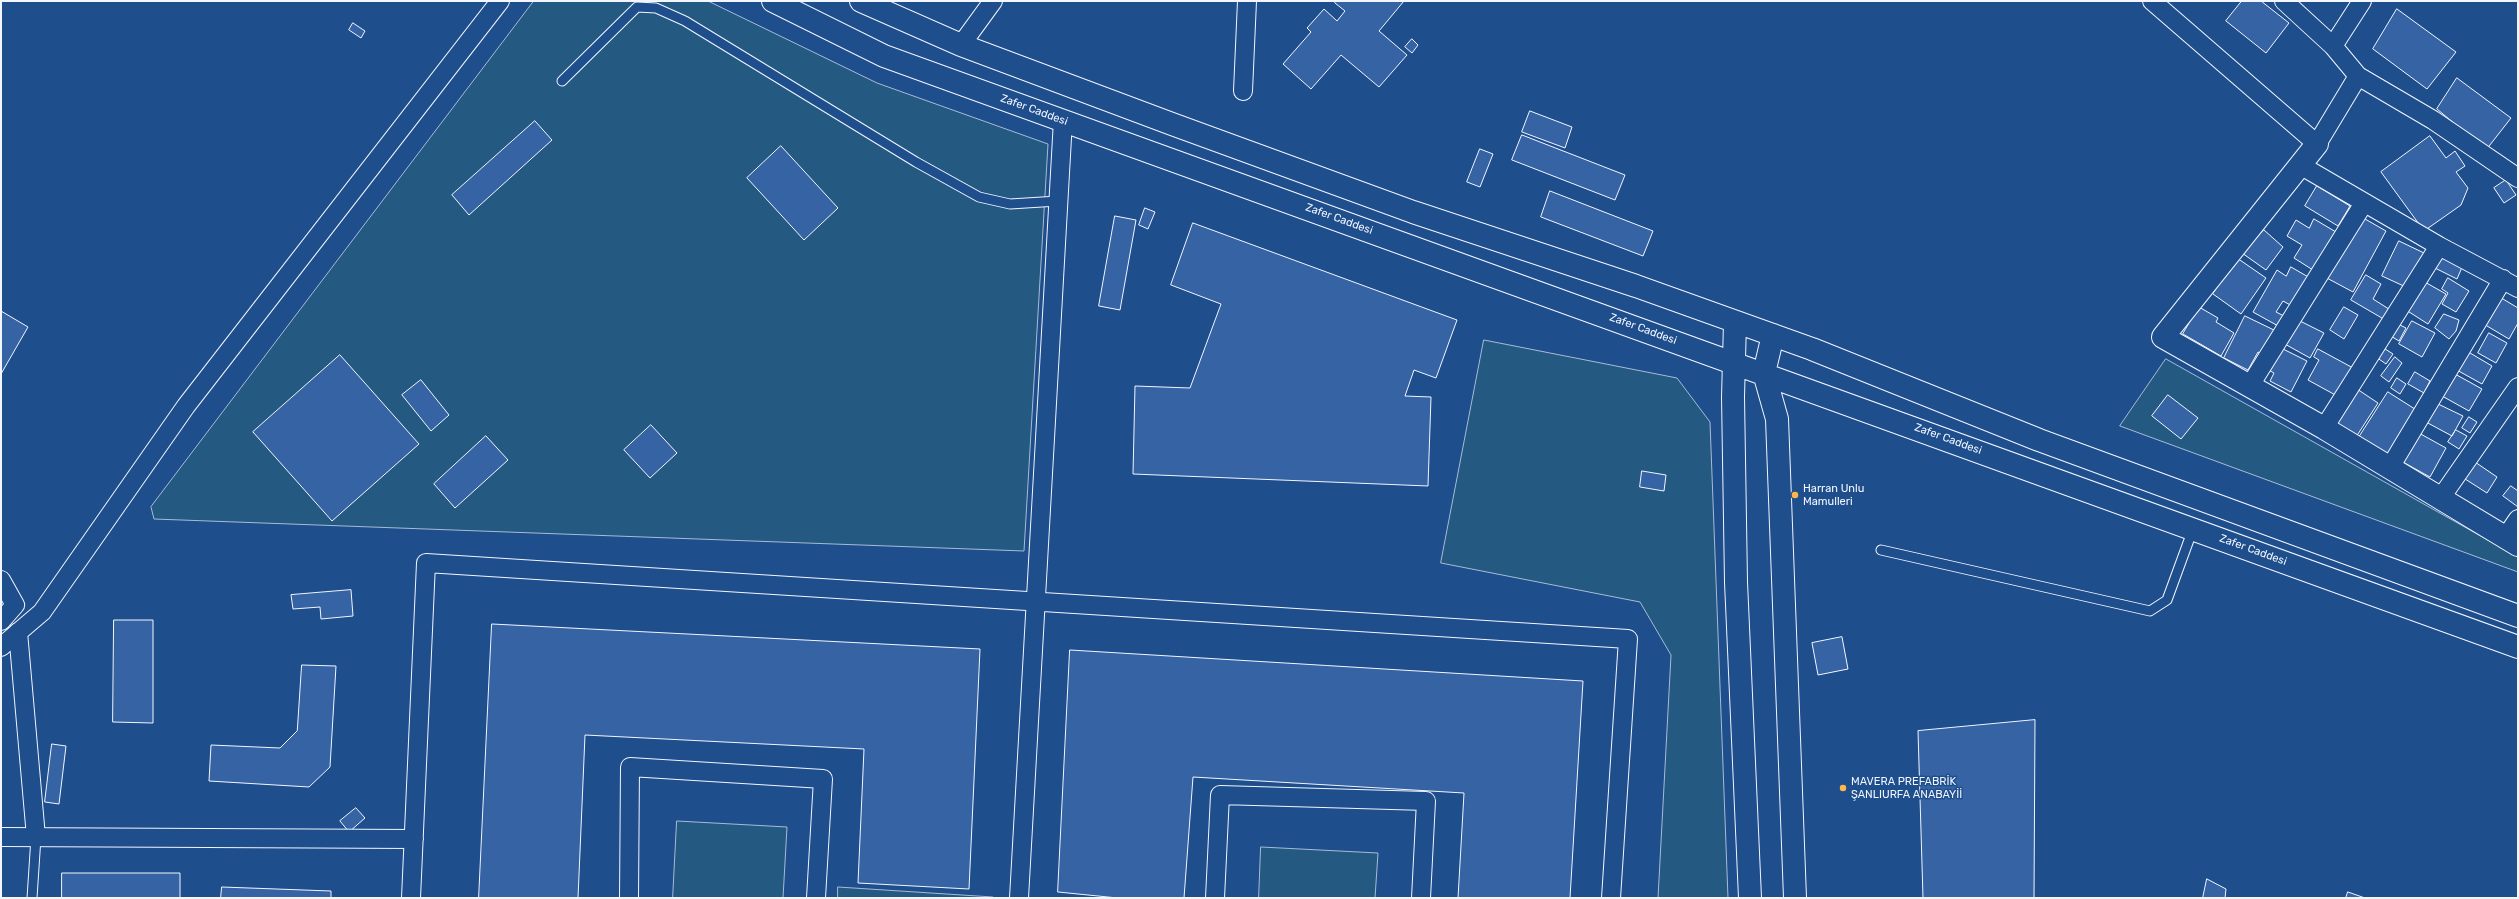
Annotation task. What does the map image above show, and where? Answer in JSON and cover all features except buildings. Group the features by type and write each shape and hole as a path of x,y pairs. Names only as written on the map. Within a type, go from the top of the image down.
{"main road":[{"name":"Zafer Caddesi","path":"773,1 884,56 1735,362 2518,647"},
{"path":"861,1 961,45 1413,212 1636,286 1773,335 2039,440 2518,616"},
{"path":"2317,144 2163,337 2324,428 2440,500 2511,541"},
{"path":"1735,322 1733,397 1736,582 1750,898"},
{"path":"1773,335 1764,373 1777,419 1795,898"}],"street":[{"path":"1,647 42,612 186,406 500,1"},
{"path":"961,45 993,1"},
{"path":"1243,91 1247,1"},
{"path":"2152,1 2317,144 2358,76"},
{"path":"2284,1 2333,46 2358,76 2433,120 2518,178"},
{"path":"2333,46 2362,1"},
{"path":"1019,898 1063,120"},
{"path":"2300,165 2439,246 2511,284 2389,469"},
{"path":"2250,387 2364,203"},
{"path":"2324,428 2439,246"},
{"path":"2440,500 2518,387"},
{"path":"2511,541 2518,519"},
{"path":"411,898 426,563 1628,639 1611,898"},
{"path":"1,580 15,605 1,621"},
{"path":"18,632 36,837"},
{"path":"629,898 630,767 823,779 816,898"},
{"path":"1215,898 1220,795 1426,801 1421,898"},
{"path":"1,837 414,839"}],"lane":[{"path":"562,81 637,7 656,8 685,21 916,162 979,197 1010,204 1058,201"},
{"path":"1881,550 2150,612 2167,600 2193,528"},
{"path":"32,898 36,837"}],"shaded area":[{"path":"534,1 708,1 877,83 1048,144 1024,551 154,519 151,507"},
{"path":"1484,340 1677,378 1710,422 1728,898 1658,898 1671,655 1640,602 1441,563"},
{"path":"2166,359 2518,557 2518,572 2120,426"},
{"path":"677,821 787,827 783,898 673,898"},
{"path":"1261,847 1378,853 1375,898 1259,898"},
{"path":"838,887 993,897 993,898 838,898"}],"place":[{"name":"Harran Unlu Mamulleri","path":"1795,495"},
{"name":"MAVERA PREFABRİK ŞANLIURFA ANABAYİİ","path":"1843,788"}]}
